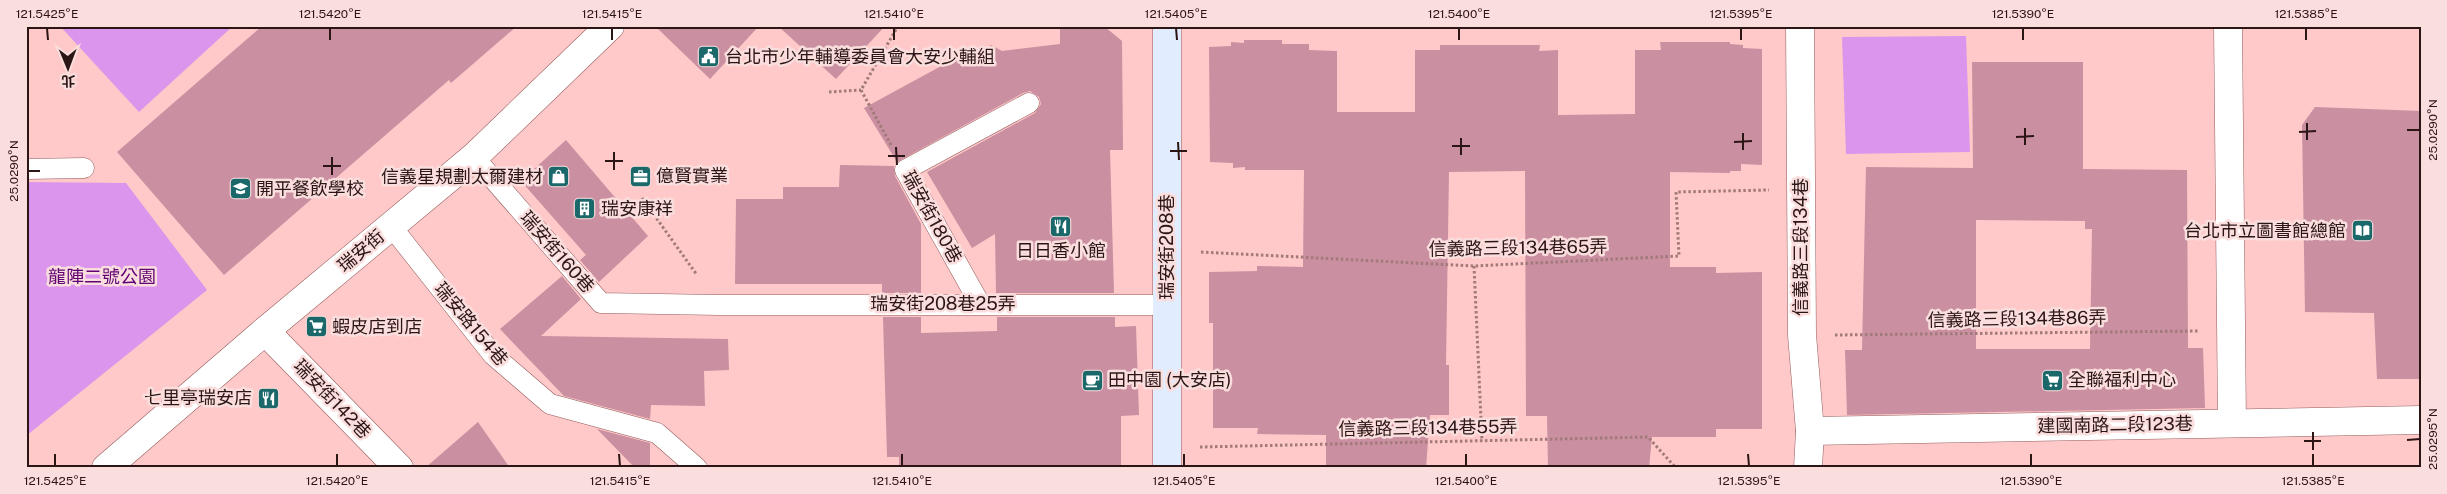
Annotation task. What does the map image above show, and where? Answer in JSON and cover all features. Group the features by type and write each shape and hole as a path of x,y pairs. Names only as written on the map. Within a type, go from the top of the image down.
{"street":[{"name":"瑞安街","path":"106,468 265,331 474,157 610,26"},
{"name":"瑞安街208巷","path":"1167,26 1167,458"},
{"name":"信義路三段134巷","path":"1800,26 1802,335 1810,431 1808,468"},
{"path":"2228,26 2232,422"},
{"name":"瑞安街142巷","path":"265,331 399,468"},
{"name":"建國南路二段123巷","path":"1810,431 2421,420"}],"lane":[{"path":"905,170 1029,103"},
{"name":"瑞安街160巷","path":"474,157 601,303 720,306"},
{"path":"26,169 84,168"},
{"name":"瑞安街180巷","path":"905,170 980,304"},
{"name":"瑞安路154巷","path":"391,226 493,355 550,404 657,433 697,468"},
{"name":"瑞安街208巷25弄","path":"720,306 1167,305"}],"path":[{"path":"829,92 861,90 898,26"},
{"name":"瑞安街180巷","path":"861,90 905,170"},
{"name":"信義路三段134巷65弄","path":"1168,250 1474,266 1680,256 1676,192 1801,190"},
{"path":"642,198 720,306"},
{"path":"1474,266 1482,441"},
{"name":"信義路三段134巷86弄","path":"1802,335 2232,330"},
{"name":"信義路三段134巷55弄","path":"1167,458 1482,441 1648,437 1676,468"}],"green space":[{"path":"60,26 233,26 139,112"},
{"path":"1966,36 1970,152 1846,154 1842,37"},
{"name":"龍陣二號公園","path":"26,182 126,183 207,290 26,436"}],"building":[{"name":"開平餐飲學校","path":"262,26 517,26 451,83 449,80 224,275 117,152"},
{"name":"台北市少年輔導委員會大安少輔組","path":"655,26 759,26 710,79"},
{"path":"778,26 885,26 836,79"},
{"path":"1060,26 1105,27 1122,41 1123,150 1110,150 1114,293 996,293 995,234 972,248 927,172 1035,113 1041,104 1039,97 1030,91 1023,93 897,162 864,108 967,52 972,60 991,45 1002,51 1060,44"},
{"path":"1244,40 1282,40 1282,44 1309,44 1309,50 1337,51 1337,112 1415,112 1415,50 1440,50 1440,45 1540,45 1539,51 1558,50 1558,115 1635,114 1635,50 1661,50 1660,42 1730,42 1730,44 1743,45 1743,48 1762,49 1762,165 1741,164 1741,171 1730,171 1730,173 1670,172 1670,267 1716,267 1716,273 1762,272 1762,429 1716,429 1716,437 1652,437 1649,468 1548,468 1547,416 1526,416 1525,171 1449,172 1446,365 1449,365 1449,415 1430,415 1426,468 1326,468 1326,435 1257,434 1258,428 1213,428 1213,323 1209,323 1209,272 1257,271 1257,266 1303,267 1304,170 1245,170 1245,167 1233,168 1233,163 1210,162 1209,47 1231,46 1231,42 1244,43"},
{"path":"1972,62 2083,62 2083,169 2187,170 2188,348 2203,348 2205,408 1847,415 1845,350 1862,350 1866,167 1973,168","holes":["1976,220 2085,221 2085,229 2092,229 2090,349 1976,349"]},
{"name":"台北市立圖書館總館","path":"2315,107 2421,111 2421,379 2377,379 2374,313 2305,312 2302,125"},
{"name":"瑞安康祥","path":"566,140 648,236 599,282 580,260 586,255 521,181"},
{"path":"840,165 894,166 895,176 921,224 921,293 882,293 882,284 735,284 736,199 783,199 783,187 839,187"},
{"path":"562,276 581,299 541,336 728,339 729,370 704,371 705,406 651,405 650,419 564,396 500,329"},
{"path":"883,317 921,317 921,333 997,331 997,317 1115,317 1115,327 1136,326 1139,415 1121,416 1121,468 899,468 899,457 887,457"},
{"path":"478,422 510,468 425,468"},
{"path":"597,429 650,443 650,468 635,468"}],"place":[{"name":"台北市少年輔導委員會大安少輔組","path":"709,57"},
{"name":"億賢實業","path":"640,176"},
{"name":"信義星規劃太爾建材","path":"559,177"},
{"name":"開平餐飲學校","path":"240,189"},
{"name":"瑞安康祥","path":"585,209"},
{"name":"日日香小館","path":"1061,226"},
{"name":"台北市立圖書館總館","path":"2362,231"},
{"name":"蝦皮店到店","path":"316,327"},
{"name":"田中園 (大安店)","path":"1092,380"},
{"name":"全聯福利中心","path":"2052,380"},
{"name":"七里亭瑞安店","path":"268,398"}]}
